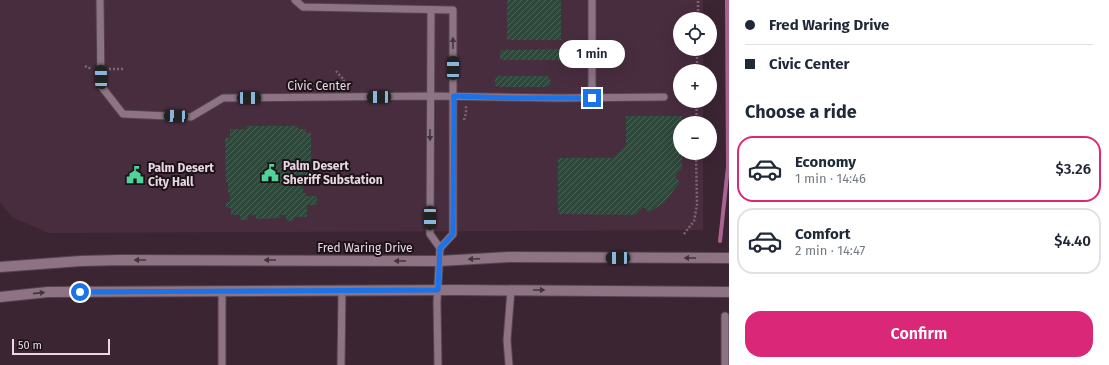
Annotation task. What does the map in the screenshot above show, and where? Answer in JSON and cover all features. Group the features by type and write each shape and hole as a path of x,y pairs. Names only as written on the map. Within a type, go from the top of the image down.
{"main road":[{"name":"Fred Waring Drive","path":"0,267 81,261 120,260 439,261 509,257 729,258"},
{"path":"0,297 48,292 511,290 729,292"}],"lane":[{"name":"Civic Center","path":"100,0 101,86 123,114 191,117 223,98 430,96 520,98 664,97"},
{"path":"295,0 303,7 453,10 453,234 440,248 438,290 438,365"},
{"path":"592,0 592,98"},
{"path":"431,10 430,234 440,248"},
{"path":"508,365 507,340 511,290"},
{"path":"222,291 222,365"},
{"path":"341,365 342,291"},
{"path":"725,316 725,365"}],"path":[{"path":"698,0 698,12"},
{"path":"684,234 694,221 697,205 696,160"}],"shaded area":[{"path":"0,0 703,0 703,12 673,12 673,56 703,56 703,64 673,64 673,108 703,108 703,116 673,116 673,160 703,160 703,230 48,233 12,217 0,202"}],"building":[{"path":"507,0 561,0 561,40 507,40"},
{"path":"566,49 566,51 568,51 568,57 565,57 565,60 501,60 500,58 501,50"},
{"path":"498,76 548,76 548,78 550,78 551,85 548,85 548,87 499,87 495,86 495,78 498,78"},
{"path":"626,116 673,116 673,160 682,160 682,169 675,176 680,182 664,203 649,212 643,207 636,215 558,214 558,158 613,158 626,145"},
{"name":"Palm Desert Sheriff Substation","path":"246,126 298,126 298,129 306,129 306,133 311,133 311,161 306,161 306,164 315,164 315,185 303,185 303,193 306,193 306,196 317,196 317,205 307,205 307,217 294,217 294,221 286,221 286,215 280,215 280,218 256,219 256,215 248,215 248,220 240,220 240,215 231,215 231,208 226,208 226,202 230,202 230,194 228,194 228,182 226,182 225,138 230,138 230,129 246,129"}],"waterway":[{"path":"720,241 728,167 727,0"}],"place":[{"name":"Palm Desert Sheriff Substation","path":"270,173"},
{"name":"Palm Desert City Hall","path":"135,175"}],"route":[{"path":"80,292 438,290 440,248 453,234 454,96 488,98 592,98"}]}
